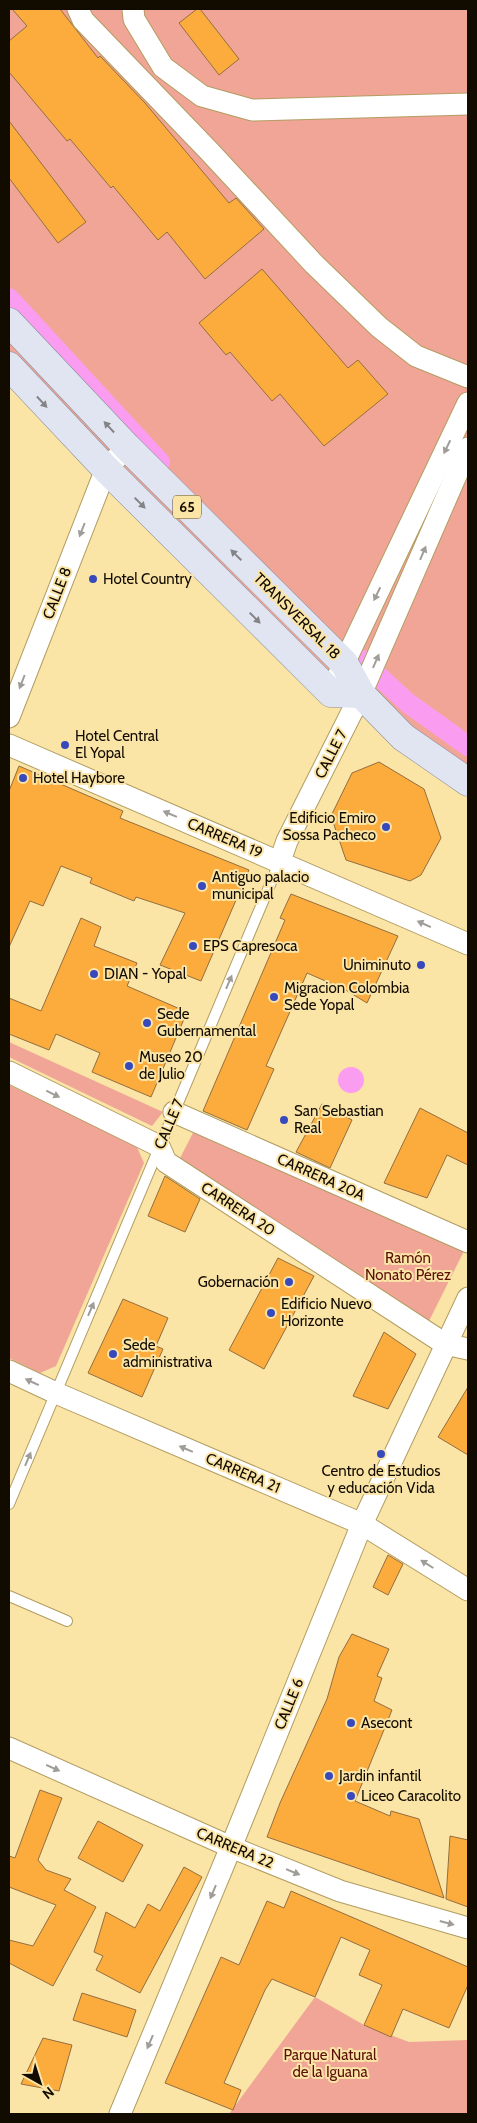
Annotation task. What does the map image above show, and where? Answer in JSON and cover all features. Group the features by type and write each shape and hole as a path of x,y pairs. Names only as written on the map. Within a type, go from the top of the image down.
{"main road":[{"name":"TRANSVERSAL 18","path":"9,322 127,446 344,663 362,694"},
{"name":"TRANSVERSAL 18","path":"9,366 106,469 331,693"},
{"path":"331,693 362,694"},
{"name":"65","path":"362,694 403,737 468,782"}],"street":[{"path":"78,9 83,20 314,264 379,327 416,356 468,377"},
{"path":"133,9 134,19 163,67 202,96 211,99 252,110 468,104"},
{"path":"331,693 468,403"},
{"path":"106,469 127,446"},
{"name":"CALLE 7","path":"280,861 287,841 362,694 468,448"},
{"name":"CALLE 8","path":"9,717 106,469"},
{"name":"CARRERA 19","path":"9,745 468,944"},
{"path":"9,1072 159,1146"},
{"name":"CARRERA 20A","path":"174,1112 468,1242"},
{"name":"CARRERA 20","path":"159,1146 166,1162 445,1344 468,1349"},
{"name":"CALLE 6","path":"120,2114 362,1524 468,1298"},
{"name":"CARRERA 21","path":"9,1371 362,1524 468,1590"},
{"name":"CARRERA 22","path":"9,1748 231,1847 340,1891 468,1928"}],"lane":[{"name":"CALLE 7","path":"9,1504 280,861"},
{"path":"9,1596 66,1621"}],"green space":[{"path":"9,9 468,9 468,795 399,747 9,359"},
{"path":"9,1042 163,1112 152,1126 9,1057"},
{"path":"9,1085 136,1145 144,1163 56,1366 40,1373 9,1358"},
{"name":"Ramón Nonato Pérez","path":"195,1129 465,1249 427,1325 178,1162"},
{"name":"Parque Natural de la Iguana","path":"315,1997 364,2025 409,2042 468,2040 468,2114 229,2114"}],"shaded area":[{"path":"351,1067 360,1071 364,1080 360,1089 351,1093 342,1089 338,1080 342,1071"}],"building":[{"path":"12,9 60,9 98,58 100,56 145,103 229,203 236,198 264,229 205,279 167,232 158,240 113,186 111,188 70,139 67,141 9,72 9,41 27,26"},
{"path":"197,9 200,9 239,59 219,75 179,23"},
{"path":"9,121 86,222 58,243 9,178"},
{"path":"262,269 348,368 358,360 388,394 324,446 280,394 272,401 230,352 226,355 199,323"},
{"name":"Edificio Emiro Sossa Pacheco","path":"379,762 424,789 441,838 421,875 410,881 346,860 331,816 352,773"},
{"path":"19,766 123,811 120,818 249,870 201,981 160,965 185,913 136,897 134,901 90,883 92,878 61,866 43,906 30,901 9,947 9,791"},
{"path":"291,894 398,936 367,1003 344,989 307,973 266,1066 274,1069 247,1130 203,1111 285,920 280,918"},
{"path":"81,918 101,927 94,946 137,963 127,986 187,1012 151,1097 92,1072 100,1053 56,1034 49,1050 9,1034 9,998 41,1011"},
{"path":"322,1104 352,1120 330,1168 296,1152"},
{"path":"420,1108 468,1133 468,1165 447,1155 427,1198 384,1183"},
{"path":"165,1176 200,1199 185,1232 148,1216"},
{"name":"Edificio Nuevo Horizonte","path":"278,1258 314,1276 264,1369 229,1350"},
{"path":"123,1299 168,1318 156,1346 163,1349 142,1397 88,1373"},
{"path":"384,1332 416,1354 388,1409 353,1396"},
{"path":"468,1387 468,1455 438,1437"},
{"path":"388,1555 403,1564 388,1595 373,1587"},
{"path":"352,1634 389,1649 377,1676 382,1678 374,1701 392,1710 355,1801 390,1816 391,1811 419,1819 444,1898 267,1837 280,1803 327,1699 339,1657"},
{"path":"40,1790 62,1798 38,1860 46,1870 71,1879 64,1890 96,1907 53,1986 9,1963 9,1940 33,1946 56,1905 9,1887 9,1856 15,1858"},
{"path":"98,1821 143,1845 123,1882 78,1858"},
{"path":"450,1836 468,1840 468,1907 446,1899"},
{"path":"184,1867 202,1877 140,1993 96,1970 103,1956 94,1952 106,1912 135,1928 148,1904 160,1911"},
{"path":"291,1891 468,1967 468,1985 449,2028 403,2009 391,2037 364,2025 382,1985 359,1975 370,1950 341,1937 315,1997 272,1979 265,1990 224,2083 241,2090 233,2110 165,2083 221,1957 239,1965 267,1901 284,1908"},
{"path":"82,1993 136,2010 127,2037 73,2020"},
{"path":"43,2038 72,2045 59,2091 21,2084"}],"waterway":[{"path":"9,298 160,462"},
{"path":"359,658 408,703 468,746"}],"place":[{"name":"Hotel Country","path":"93,579"},
{"name":"Hotel Central El Yopal","path":"65,745"},
{"name":"Hotel Haybore","path":"23,778"},
{"name":"Edificio Emiro Sossa Pacheco","path":"386,827"},
{"name":"Antiguo palacio municipal","path":"202,886"},
{"name":"EPS Capresoca","path":"193,946"},
{"name":"Uniminuto","path":"421,965"},
{"name":"DIAN - Yopal","path":"94,974"},
{"name":"Migracion Colombia Sede Yopal","path":"274,997"},
{"name":"Sede Gubernamental","path":"147,1023"},
{"name":"Museo 20 de Julio","path":"129,1066"},
{"name":"San Sebastian Real","path":"284,1120"},
{"name":"Gobernación","path":"289,1282"},
{"name":"Edificio Nuevo Horizonte","path":"271,1313"},
{"name":"Sede administrativa","path":"113,1354"},
{"name":"Centro de Estudios y educación Vida","path":"381,1454"},
{"name":"Asecont","path":"351,1723"},
{"name":"Jardin infantil","path":"329,1776"},
{"name":"Liceo Caracolito","path":"351,1796"}]}
